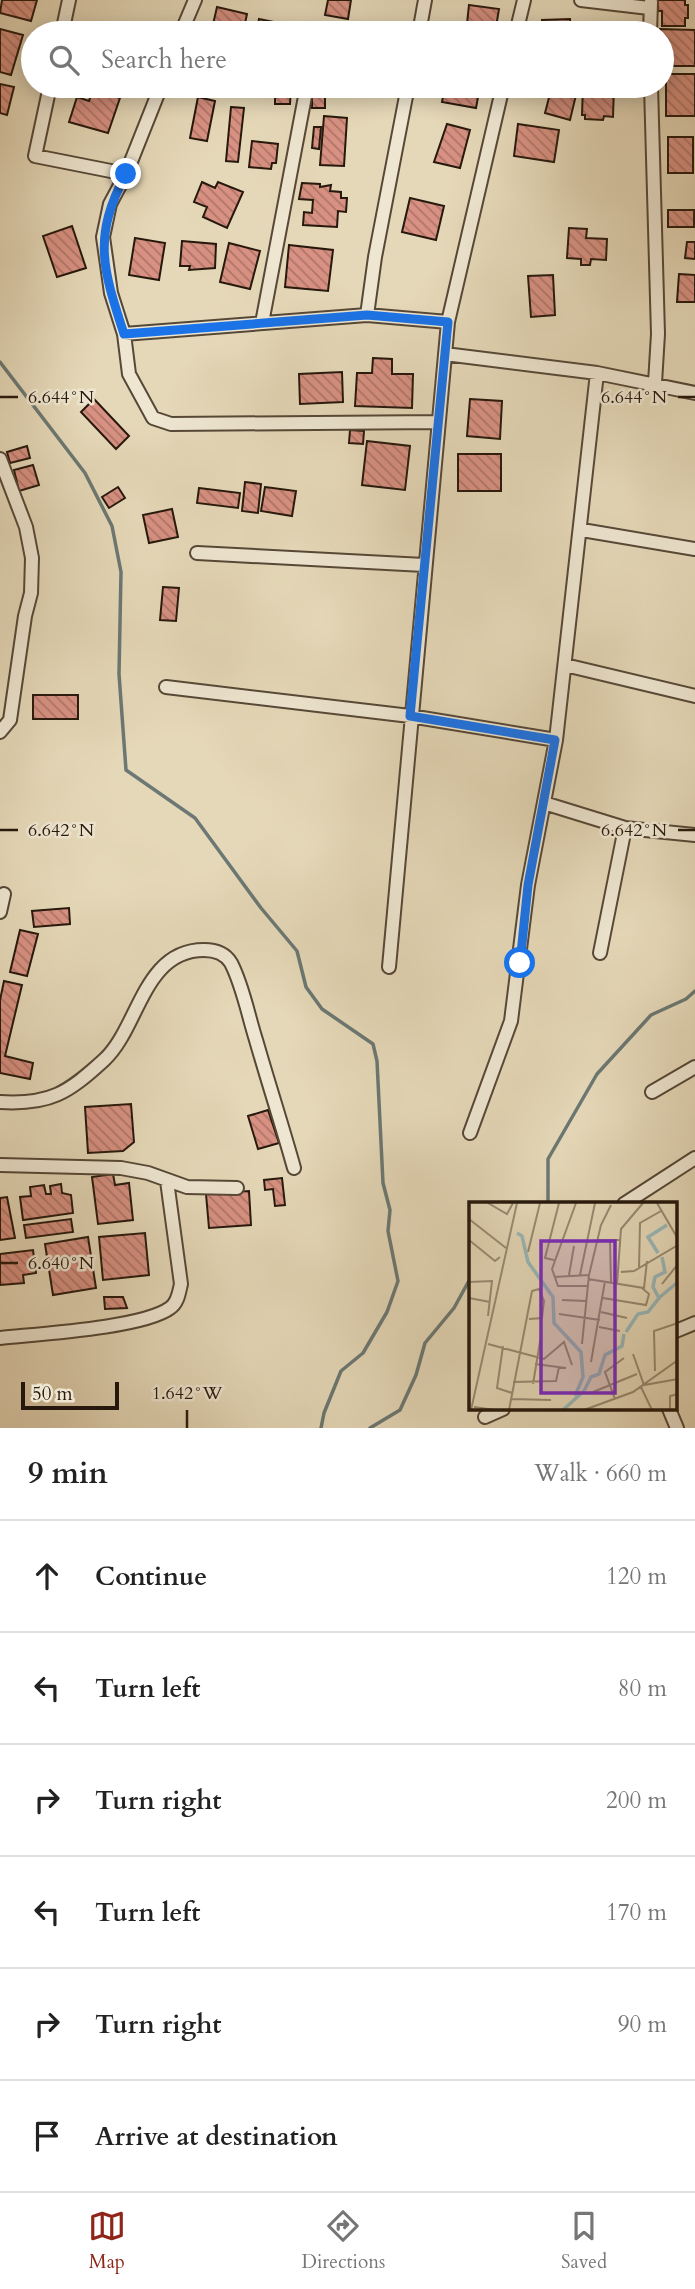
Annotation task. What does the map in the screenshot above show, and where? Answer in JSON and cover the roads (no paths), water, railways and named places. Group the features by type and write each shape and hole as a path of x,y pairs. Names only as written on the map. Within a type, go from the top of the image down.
{"street":[{"path":"65,21 69,0"},
{"path":"186,21 195,0"},
{"path":"421,21 425,0"},
{"path":"519,21 523,0"},
{"path":"581,0 650,4"},
{"path":"47,98 34,156 126,174"},
{"path":"156,98 126,174 110,204 103,237 111,293 124,334 129,374 147,409 160,422 438,422"},
{"path":"262,323 305,98"},
{"path":"367,315 375,257 406,98"},
{"path":"389,967 448,322 500,98"},
{"path":"651,98 658,334 655,383"},
{"path":"124,334 367,315 448,322"},
{"path":"445,354 597,373 695,393"},
{"path":"470,1133 511,1021 528,885 555,740 582,530 597,373"},
{"path":"0,459 26,527 32,558 31,593 24,616 10,720 0,732"},
{"path":"582,530 695,549"},
{"path":"197,553 424,565"},
{"path":"565,664 695,696"},
{"path":"166,687 410,716 555,740"},
{"path":"544,803 625,828 695,835"},
{"path":"600,953 625,828"},
{"path":"0,912 4,894"},
{"path":"0,1102 33,1104 65,1091 107,1058 130,1023 143,991 159,972 176,959 198,950 216,950 230,962 247,1007 294,1168"},
{"path":"652,1092 695,1067"},
{"path":"627,1202 695,1157"},
{"path":"0,1165 121,1168 213,1190 237,1188"},
{"path":"0,1338 141,1320 171,1308 181,1283 167,1181"},
{"path":"678,1330 695,1323"},
{"path":"485,1417 501,1410"},
{"path":"669,1410 677,1428"}],"waterway":[{"path":"0,362 85,473 112,526 121,572 119,674 126,770 195,818 261,908 297,951 306,987 322,1009 373,1044 377,1061 383,1183 390,1210 388,1231 398,1281 387,1312 363,1353 341,1371 324,1413 321,1428"},
{"path":"548,1202 548,1159 597,1074 651,1015 686,999 695,991"},
{"path":"370,1428 400,1410 416,1375 425,1343 454,1308 469,1281"}]}
